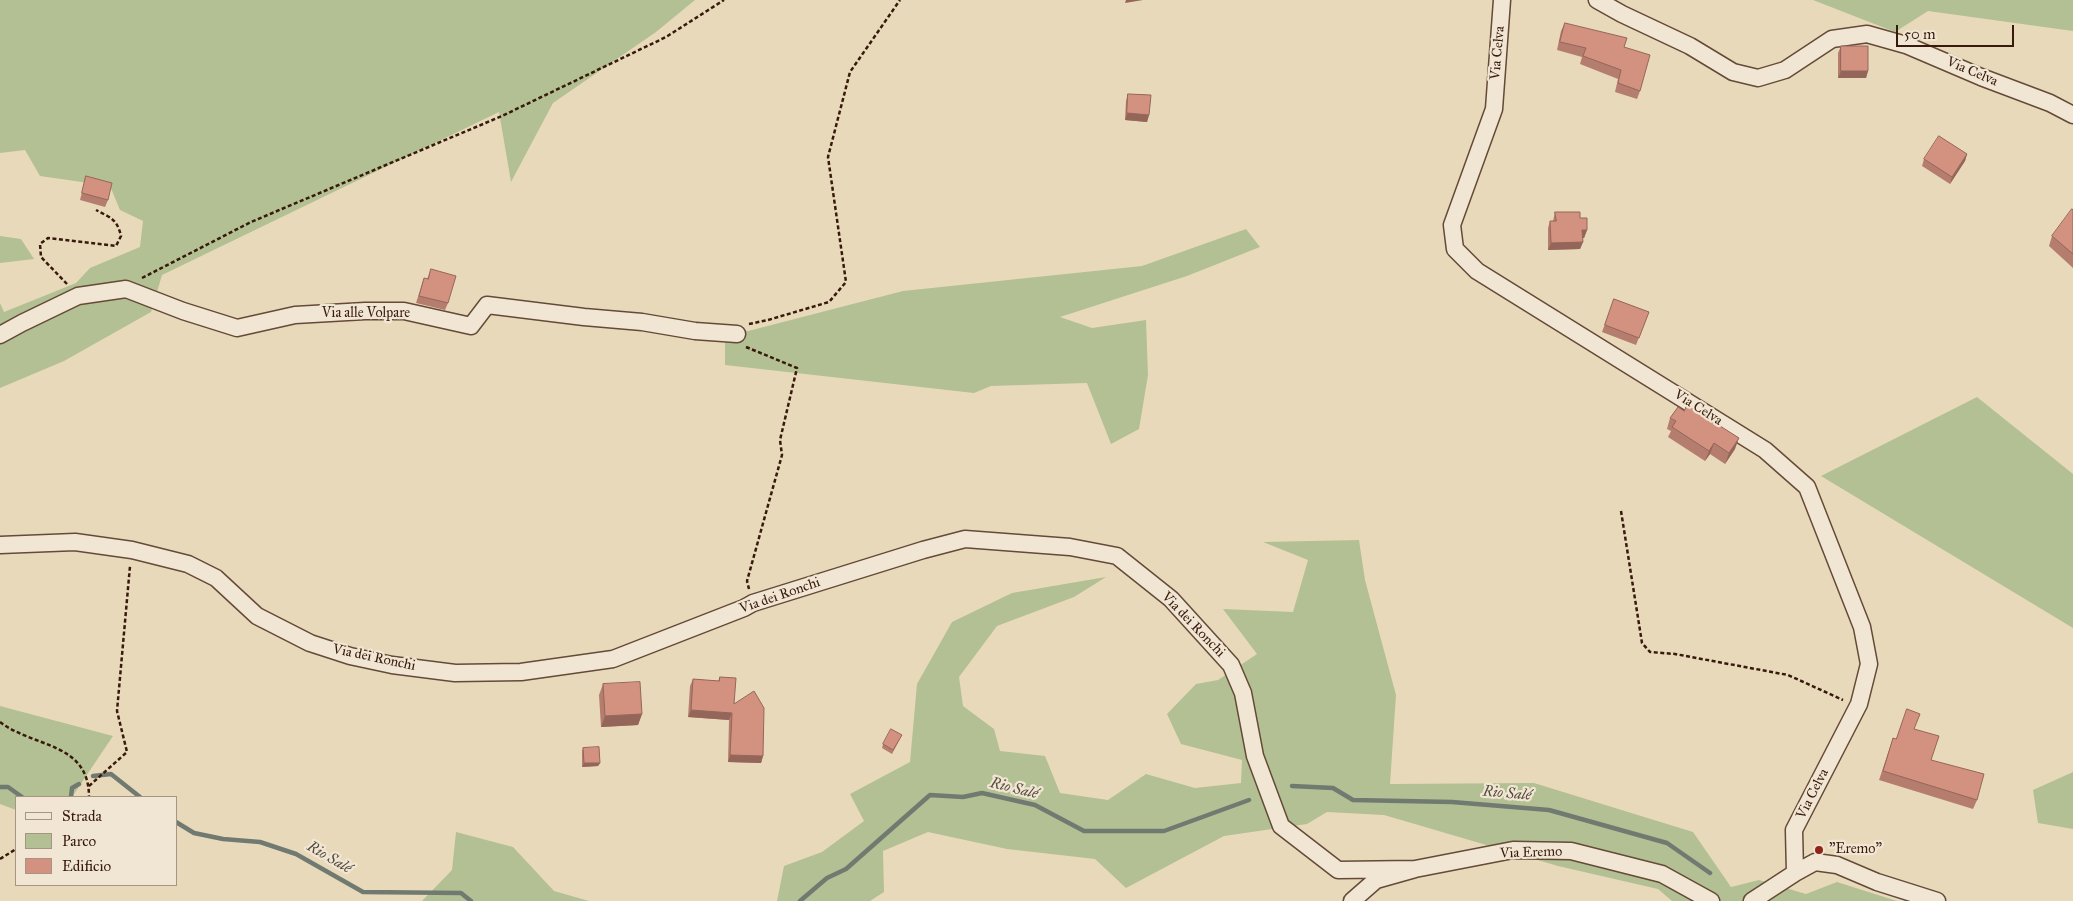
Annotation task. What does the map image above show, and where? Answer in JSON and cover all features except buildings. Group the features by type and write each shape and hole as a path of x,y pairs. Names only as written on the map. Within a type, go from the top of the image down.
{"street":[{"name":"Via Celva","path":"1502,0 1494,110 1452,225 1455,249 1477,270 1765,450 1806,487 1862,627 1869,664 1859,704 1794,830 1795,873"},
{"name":"Via Celva","path":"1598,0 1622,14 1690,46 1733,72 1758,78 1767,76 1785,70 1832,40 1867,34 1906,45 1981,78 2050,103 2073,115"},
{"name":"Via alle Volpare","path":"0,335 78,296 126,289 183,311 238,328 295,315 365,311 404,311 471,326 488,305 642,322 695,331 737,334"},
{"name":"Via dei Ronchi","path":"0,545 75,542 132,550 188,564 216,578 257,616 310,643 350,656 392,665 455,673 521,672 613,659 753,603 923,550 966,539 1070,547 1117,556 1170,599 1231,665 1243,693 1255,756 1281,826 1338,870 1416,869"},
{"name":"Via Eremo","path":"1352,901 1376,880 1416,869 1513,850 1571,851 1662,874 1711,901"},
{"path":"1752,901 1815,862 1837,866 1877,882 1937,901"}],"path":[{"path":"126,289 147,274 251,222 502,116 649,46 724,0"},
{"path":"753,603 747,581 782,455 780,440 797,368 746,348 737,334 743,325 768,320 829,302 846,282 828,157 850,72 900,0"},
{"path":"78,296 41,257 40,244 48,238 116,246 121,236 118,224 96,210"},
{"path":"1620,511 1642,643 1650,652 1675,654 1788,675 1838,700 1859,704"},
{"path":"89,786 127,752 117,711 132,550"},
{"path":"0,722 32,739 64,751 80,764 89,786 89,796"},
{"path":"0,859 15,850"}],"green space":[{"path":"0,0 695,0 656,32 553,103 511,182 499,112 162,275 151,312 64,361 0,388 0,303 4,312 76,283 90,268 140,247 143,221 120,210 110,186 40,176 25,150 0,153"},
{"path":"1813,0 2073,0 2073,31 1928,11 1895,32"},
{"path":"1246,229 1260,247 1187,276 1060,317 1092,328 1146,320 1148,375 1139,429 1111,444 1087,383 991,386 974,393 725,365 725,337 903,291 1142,266"},
{"path":"0,236 21,239 34,259 0,263"},
{"path":"1977,397 2073,474 2073,628 1821,476"},
{"path":"1359,540 1365,580 1396,695 1390,784 1534,783 1693,832 1731,887 1759,880 1806,894 1837,882 1897,901 1672,901 1658,889 1558,866 1384,815 1327,812 1307,824 1224,836 1126,888 1095,859 1007,849 928,832 883,851 884,892 870,901 777,901 784,866 822,852 864,821 850,794 910,762 917,684 952,622 1012,593 1106,577 1074,597 997,626 959,677 963,706 994,729 1000,751 1045,756 1060,793 1108,800 1146,774 1195,788 1241,783 1242,760 1181,744 1167,714 1196,684 1218,680 1257,654 1223,609 1293,612 1308,560 1263,542"},
{"path":"0,706 113,736 73,796 15,796 15,810 0,804"},
{"path":"2073,772 2073,829 2038,823 2033,790"},
{"path":"456,832 513,847 554,891 589,901 422,901 452,870"}],"waterway":[{"name":"Rio Salé","path":"93,776 111,774 139,796"},
{"name":"Rio Salé","path":"71,796 72,788 79,784"},
{"name":"Rio Salé","path":"1292,786 1333,788 1353,800 1452,802 1549,810 1667,843 1710,873"},
{"name":"Rio Salé","path":"0,787 8,787 21,796"},
{"name":"Rio Salé","path":"800,901 827,878 846,869 930,795 963,797 982,793 1035,805 1084,831 1164,831 1249,800"},
{"name":"Rio Salé","path":"178,823 194,833 223,839 260,842 296,854 363,892 461,893 471,901"}],"place":[{"name":"\"Eremo\"","path":"1819,850"}]}
